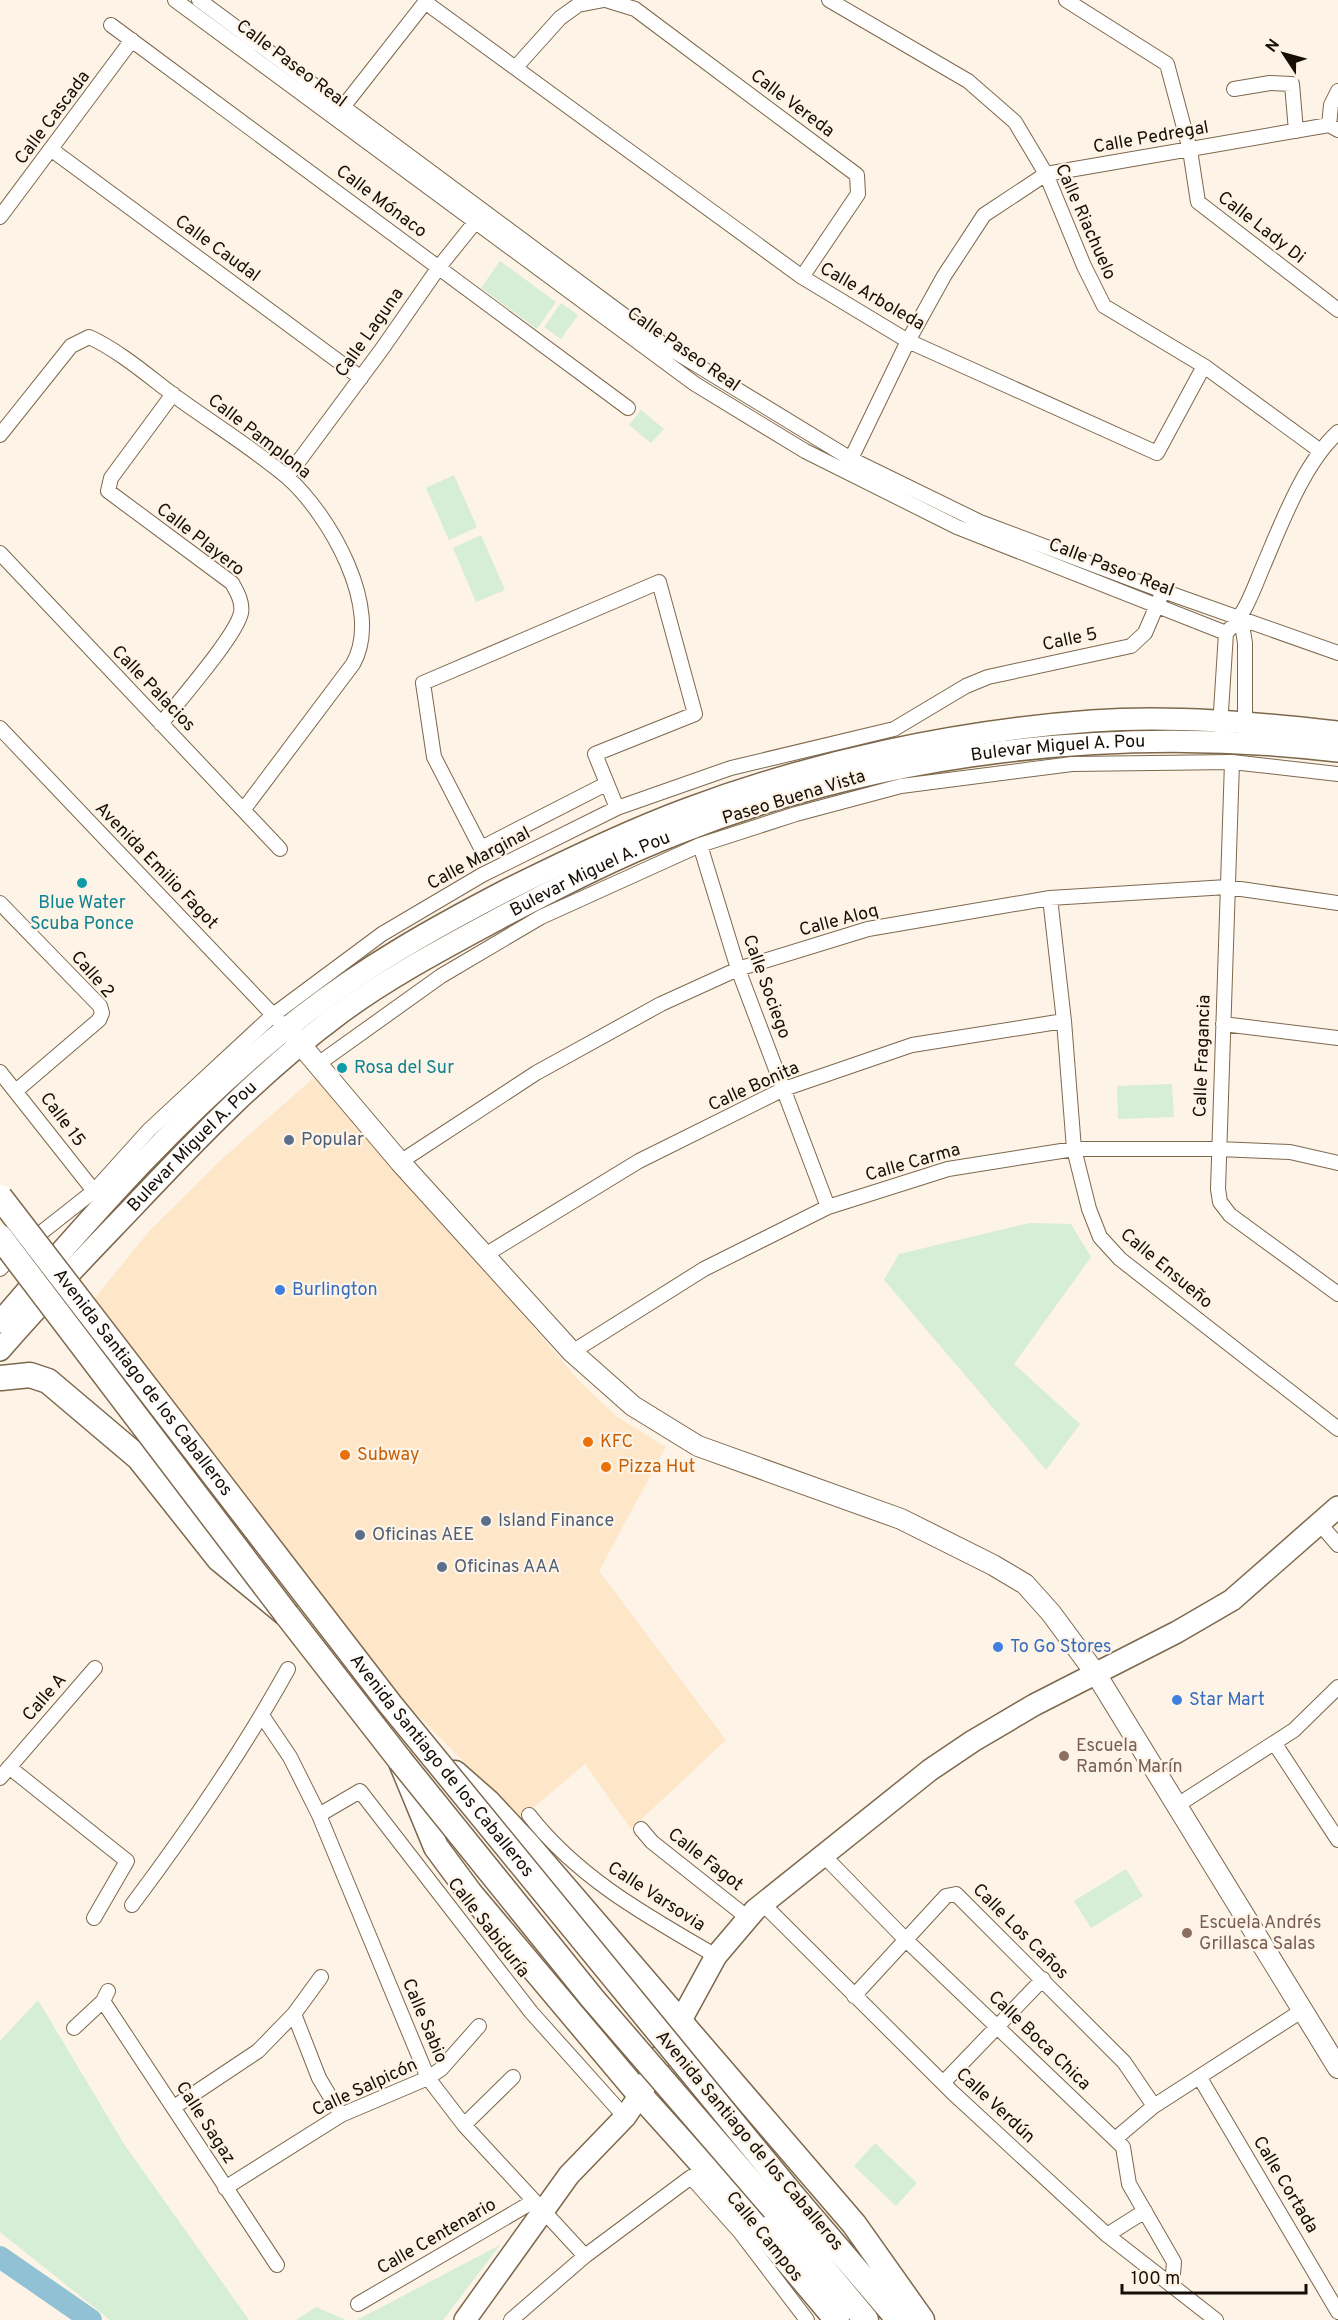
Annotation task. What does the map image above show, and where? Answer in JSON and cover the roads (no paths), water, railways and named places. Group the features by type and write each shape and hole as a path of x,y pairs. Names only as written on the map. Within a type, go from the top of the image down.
{"highway":[{"name":"Avenida Santiago de los Caballeros","path":"0,1197 298,1587 784,2202 866,2320"},
{"name":"Avenida Santiago de los Caballeros","path":"0,1237 287,1615 400,1760 592,1998 898,2320"},
{"path":"1,1378 30,1375 48,1381 139,1458 219,1559 287,1615"},
{"path":"420,1742 488,1802 680,2020 854,2224 922,2320"},
{"path":"400,1760 436,1847 515,1948 837,2320"}],"main road":[{"name":"Bulevar Miguel A. Pou","path":"0,1322 185,1119 280,1022 385,957 459,915 608,841 689,808 761,784 858,759 1005,730 1096,720 1220,732 1338,732"},
{"name":"Bulevar Miguel A. Pou","path":"0,1350 187,1149 301,1044 395,976 555,889 677,834 732,814 852,780 1009,751 1220,732"},
{"name":"Bulevar Miguel A. Pou","path":"1245,733 1338,751"},
{"path":"465,2320 538,2206 625,2117 640,2095 716,1956 755,1911 824,1852 930,1770 973,1741 1034,1705 1232,1600 1338,1507"}],"street":[{"name":"Calle Paseo Real","path":"175,0 694,384 805,451 848,465 980,522 1241,619"},
{"name":"Calle Paseo Real","path":"199,0 664,345 848,465 957,527 1226,633"},
{"name":"Calle Vereda","path":"516,67 560,18 578,5 605,0 635,9 857,175 858,194 802,277"},
{"name":"Calle Riachuelo","path":"829,0 968,81 1015,122 1046,174 1084,266 1104,306 1204,366 1319,450"},
{"name":"Calle Lady Di","path":"1066,0 1167,63 1190,150 1198,202 1338,310"},
{"path":"343,107 426,1"},
{"name":"Calle Arboleda","path":"426,1 802,277 908,341 1157,453 1204,366"},
{"name":"Calle Mónaco","path":"111,25 628,408"},
{"name":"Calle Cascada","path":"0,217 132,40"},
{"path":"1234,89 1270,83 1292,84 1296,131"},
{"path":"1333,128 1331,105 1338,91"},
{"name":"Calle Pedregal","path":"848,465 908,341 944,276 984,215 1046,174 1296,131 1333,128"},
{"name":"Calle Caudal","path":"52,150 361,378"},
{"name":"Calle Laguna","path":"286,477 361,378 439,267 483,211"},
{"name":"Calle Pamplona","path":"0,435 70,346 89,337 173,394 286,477 326,524 348,568 361,604 361,639 353,664 244,810"},
{"name":"Calle Playero","path":"161,724 230,633 241,612 240,599 231,582 108,491 111,478 173,394"},
{"path":"1220,732 1226,633 1241,619 1277,534 1319,450 1338,432"},
{"name":"Calle Palacios","path":"0,553 280,849"},
{"path":"606,784 481,848 434,757 423,683 658,582 695,714 595,754 617,808"},
{"name":"Calle 5","path":"957,692 988,677 1131,646 1145,633 1163,591"},
{"path":"1241,619 1338,653"},
{"path":"1241,619 1245,643 1245,733"},
{"name":"Calle Marginal","path":"0,1269 14,1254 94,1191 149,1130 399,924 482,875 617,808 731,768 894,729 957,692"},
{"name":"Avenida Emilio Fagot","path":"0,728 280,1022"},
{"name":"Paseo Buena Vista","path":"318,1064 441,976 541,917 700,845 796,814 901,786 1072,764 1232,762 1338,774"},
{"name":"Calle Fragancia","path":"1232,762 1218,1149 1220,1202 1230,1215 1338,1294"},
{"name":"Calle Sociego","path":"700,845 738,969 828,1207"},
{"name":"Calle Aloq","path":"400,1162 536,1074 661,1004 738,969 868,929 1050,898 1227,887 1338,903"},
{"name":"Calle Ensueño","path":"1050,898 1064,1021 1074,1149 1089,1209 1100,1237 1120,1258 1338,1429"},
{"name":"Calle 2","path":"0,903 100,1006 102,1013 99,1020 17,1090"},
{"name":"Calle Bonita","path":"485,1255 639,1161 784,1089 912,1045 1064,1021"},
{"path":"280,1022 400,1162 572,1352 633,1406 683,1438 901,1519 1025,1584 1051,1613 1096,1674 1338,2068"},
{"path":"1223,1024 1338,1038"},
{"name":"Calle 15","path":"0,1072 17,1090 94,1191"},
{"name":"Calle Carma","path":"572,1352 704,1269 828,1207 948,1169 1074,1149 1218,1149 1290,1152 1338,1163"},
{"path":"1320,1524 1338,1545"},
{"name":"Calle A","path":"5,1773 95,1668"},
{"path":"132,1905 185,1834 263,1717 288,1669"},
{"path":"1176,1806 1275,1744 1294,1730 1338,1687"},
{"name":"Calle Sabio","path":"263,1717 290,1757 319,1815 428,2078 464,2125 585,2256"},
{"path":"1275,1744 1338,1840"},
{"path":"5,1773 127,1861 94,1918"},
{"name":"Calle Sabiduría","path":"319,1815 360,1791 531,2012 625,2117"},
{"name":"Calle Varsovia","path":"529,1815 548,1839 600,1885 647,1916 716,1956"},
{"name":"Calle Fagot","path":"641,1829 652,1842 755,1911"},
{"name":"Calle Boca Chica","path":"824,1852 829,1861 905,1939 1123,2147 1129,2184 1174,2262 1172,2286"},
{"name":"Calle Los Caños","path":"854,1996 946,1896 956,1894 1124,2062 1154,2106"},
{"name":"Calle Verdún","path":"755,1911 854,1996 943,2083 1107,2235 1216,2320"},
{"path":"174,2107 258,2051 294,2014 321,1977"},
{"path":"943,2083 1043,1979"},
{"name":"Calle Sagaz","path":"74,2028 106,1996 174,2107 277,2265"},
{"path":"1115,2139 1154,2106 1303,2010"},
{"path":"294,2014 319,2078 340,2115"},
{"name":"Calle Salpicón","path":"225,2187 340,2115 428,2078 441,2069 479,2026"},
{"path":"464,2125 513,2077"},
{"name":"Calle Cortada","path":"1200,2078 1338,2312"},
{"name":"Calle Campos","path":"585,2256 691,2177 740,2232 807,2320"},
{"name":"Calle Centenario","path":"358,2304 538,2206"},
{"path":"1107,2235 1145,2211"},
{"path":"511,2320 585,2256"}],"waterway":[{"path":"0,2257 91,2320"}],"place":[{"name":"Blue Water Scuba Ponce","path":"82,883"},
{"name":"Rosa del Sur","path":"342,1068"},
{"name":"Popular","path":"289,1140"},
{"name":"Burlington","path":"280,1290"},
{"name":"KFC","path":"588,1442"},
{"name":"Subway","path":"345,1455"},
{"name":"Pizza Hut","path":"606,1467"},
{"name":"Island Finance","path":"486,1521"},
{"name":"Oficinas AEE","path":"360,1535"},
{"name":"Oficinas AAA","path":"442,1567"},
{"name":"To Go Stores","path":"998,1647"},
{"name":"Star Mart","path":"1177,1700"},
{"name":"Escuela Ramón Marín","path":"1064,1756"},
{"name":"Escuela Andrés Grillasca Salas","path":"1187,1933"}]}
